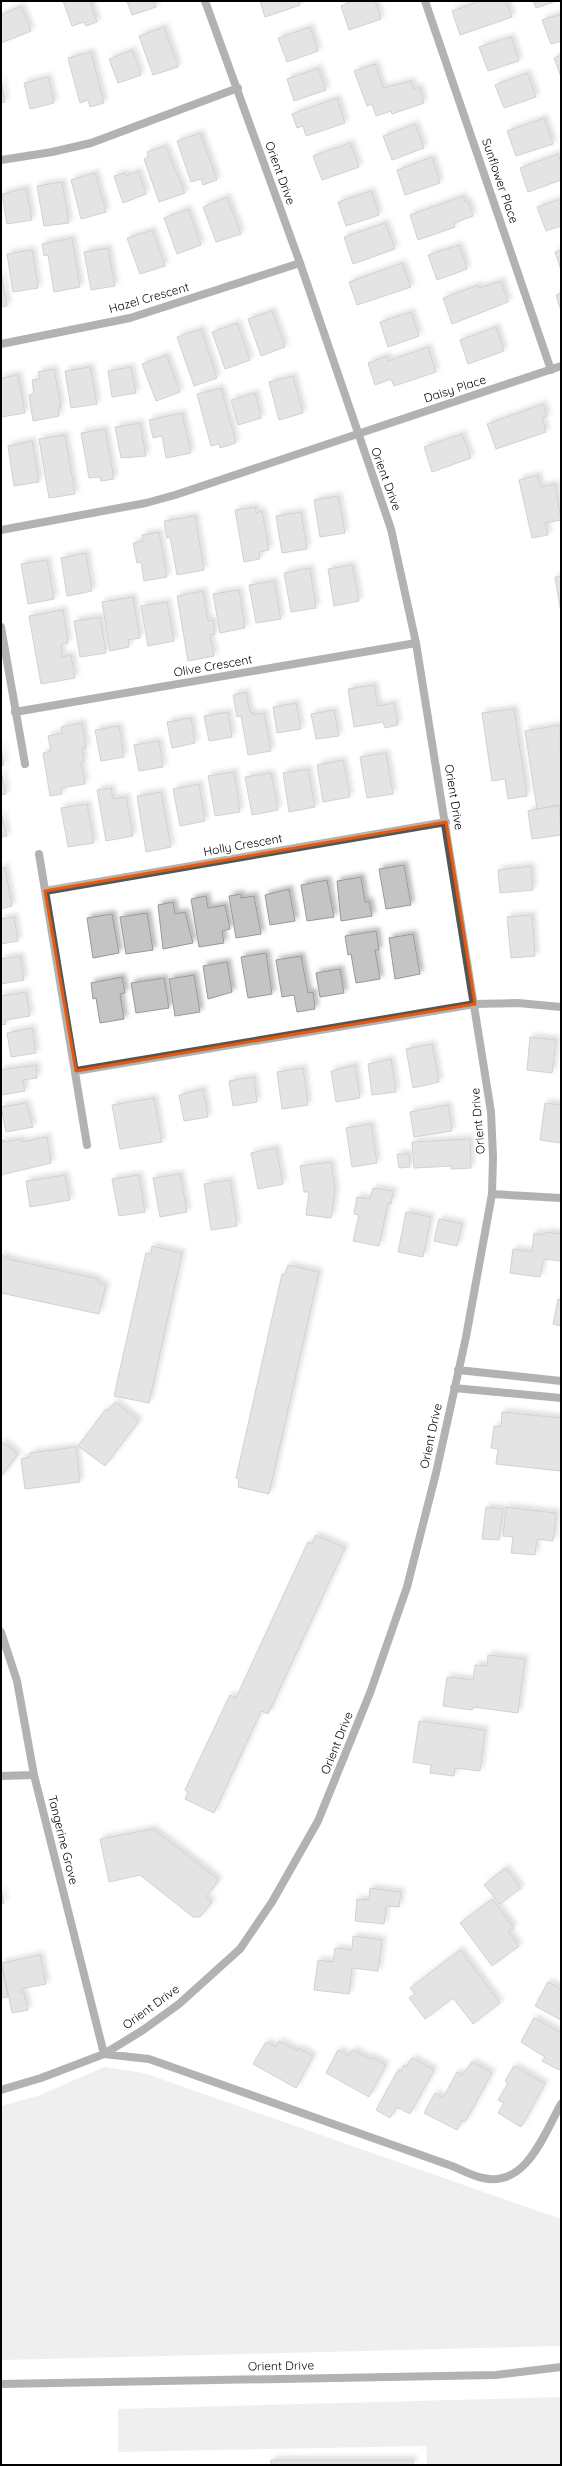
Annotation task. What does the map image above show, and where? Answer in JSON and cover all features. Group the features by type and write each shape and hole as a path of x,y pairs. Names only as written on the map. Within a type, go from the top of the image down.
{"street":[{"name":"Orient Drive","path":"1,2090 41,2078 104,2054 179,2004 240,1949 284,1883 318,1821 370,1693 407,1587 436,1473 458,1370 492,1194 491,1112 475,1004 416,643 391,529 357,434 300,263 206,1"},
{"name":"Sunflower Place","path":"425,1 552,370"},
{"path":"1,160 52,152 91,143 238,88"},
{"name":"Hazel Crescent","path":"1,344 130,318 300,263"},
{"name":"Daisy Place","path":"357,434 561,366"},
{"path":"1,530 146,503 175,496 357,434"},
{"path":"1,627 25,764"},
{"name":"Olive Crescent","path":"15,712 416,643"},
{"name":"Holly Crescent","path":"45,891 446,822"},
{"path":"39,854 87,1145"},
{"path":"76,1071 475,1004 518,1003 561,1007"},
{"path":"492,1194 561,1198"},
{"path":"458,1370 561,1380"},
{"path":"454,1388 561,1398"},
{"name":"Tangerine Grove","path":"1,1632 16,1681 34,1775 104,2054"},
{"path":"1,1776 34,1775"},
{"path":"104,2054 149,2059 452,2166 482,2178 494,2180 505,2178 516,2173 527,2164 561,2104"},
{"name":"Orient Drive","path":"1,2384 496,2376 561,2367"}],"highlighted area":[{"path":"446,822 475,1004 76,1071 45,891"}],"shaded area":[{"path":"104,2067 144,2073 561,2219 561,2346 1,2360 1,2106 38,2096"},
{"path":"561,2397 561,2465 427,2465 426,2446 118,2452 118,2409"}],"building":[{"path":"63,1 90,1 97,22 86,26 84,22 72,26"},
{"path":"127,1 153,1 156,7 132,15"},
{"path":"260,1 299,1 300,5 265,17"},
{"path":"354,1 375,1 381,19 349,30 341,6"},
{"path":"481,1 506,1 512,17 460,35 452,11"},
{"path":"533,1 556,1 536,8"},
{"path":"21,6 31,31 1,43 1,15"},
{"path":"561,14 561,41 551,44 542,20"},
{"path":"164,27 178,67 153,75 139,36"},
{"path":"310,27 318,51 287,62 278,38"},
{"path":"511,37 519,61 488,71 479,47"},
{"path":"132,50 141,75 118,83 109,59"},
{"path":"91,52 104,103 90,107 88,100 80,103 68,58"},
{"path":"561,55 561,77 554,58"},
{"path":"375,64 383,88 411,81 414,89 419,87 424,103 392,114 391,111 376,116 372,104 367,106 354,71"},
{"path":"318,68 326,90 294,101 287,79"},
{"path":"527,73 536,97 504,108 495,85"},
{"path":"48,77 54,103 30,109 24,83"},
{"path":"1,78 5,102 1,103"},
{"path":"337,98 345,123 306,136 303,126 297,128 292,114"},
{"path":"544,118 553,144 516,156 507,131"},
{"path":"415,124 424,148 392,160 383,136"},
{"path":"200,133 217,180 203,185 201,179 191,182 177,141"},
{"path":"350,143 359,167 322,180 313,156"},
{"path":"165,146 185,193 159,202 144,159 149,157 147,152"},
{"path":"558,154 561,163 561,180 528,192 520,168"},
{"path":"432,157 440,183 405,195 397,170"},
{"path":"138,171 146,194 123,203 114,176 125,173 126,176"},
{"path":"95,173 106,212 81,219 71,180"},
{"path":"62,182 69,223 44,226 37,186"},
{"path":"26,188 32,220 7,224 2,194"},
{"path":"371,191 379,215 346,226 338,202"},
{"path":"463,196 465,202 468,201 473,216 454,223 455,227 418,240 410,215"},
{"path":"227,197 241,234 216,242 203,207"},
{"path":"561,199 561,226 546,231 537,207"},
{"path":"188,209 201,245 177,254 164,218"},
{"path":"385,223 395,249 353,264 344,237"},
{"path":"152,230 165,266 140,274 127,238"},
{"path":"72,238 80,287 54,292 48,255 44,256 42,244"},
{"path":"459,245 467,269 437,280 428,255"},
{"path":"108,248 115,286 91,290 84,252"},
{"path":"32,250 38,288 13,292 7,254"},
{"path":"561,250 561,270 555,252"},
{"path":"402,263 411,287 357,305 349,282"},
{"path":"1,272 7,306 1,307"},
{"path":"501,281 508,302 452,324 443,298 478,285 479,288"},
{"path":"561,293 561,308 560,308 556,295"},
{"path":"272,311 285,347 261,356 248,319"},
{"path":"411,312 419,336 388,347 380,322"},
{"path":"237,323 250,360 225,369 212,332"},
{"path":"496,327 504,351 468,364 460,340"},
{"path":"201,329 217,378 194,386 177,337"},
{"path":"428,347 436,372 394,386 391,379 375,385 368,363 387,356 388,361"},
{"path":"166,355 180,392 156,401 142,364"},
{"path":"90,367 97,404 71,408 65,371"},
{"path":"131,367 136,393 112,397 108,371"},
{"path":"54,369 61,407 58,408 59,416 33,421 29,395 34,394 32,380 40,379 38,372"},
{"path":"18,375 25,413 1,417 1,378"},
{"path":"293,376 303,413 279,420 269,382"},
{"path":"221,388 236,443 220,448 219,444 211,446 197,394"},
{"path":"255,393 261,418 238,425 231,400"},
{"path":"543,404 547,416 542,418 546,432 496,449 487,424"},
{"path":"182,413 191,453 166,458 162,436 153,438 149,420"},
{"path":"140,423 146,456 121,458 115,427"},
{"path":"105,429 114,479 101,481 100,477 89,478 81,433"},
{"path":"462,434 471,458 432,472 424,447"},
{"path":"65,435 75,494 49,498 39,439"},
{"path":"32,441 39,482 14,486 8,446"},
{"path":"538,475 540,487 555,484 561,520 545,523 548,535 532,538 519,480"},
{"path":"338,496 345,533 320,537 314,500"},
{"path":"255,507 256,513 262,511 269,550 259,552 260,559 244,562 235,510"},
{"path":"301,512 307,549 282,553 276,516"},
{"path":"195,516 204,570 177,575 170,537 167,538 164,521"},
{"path":"159,532 167,577 144,581 141,562 137,563 133,543 143,541 142,535"},
{"path":"86,553 92,591 67,596 61,558"},
{"path":"47,560 54,599 28,604 21,564"},
{"path":"352,565 359,601 334,606 328,569"},
{"path":"310,568 316,608 291,612 284,573"},
{"path":"561,576 561,613 555,577"},
{"path":"274,581 281,619 256,623 249,585"},
{"path":"239,590 245,628 220,633 213,594"},
{"path":"203,591 208,621 213,620 215,634 210,635 214,656 188,661 177,596"},
{"path":"133,597 140,638 128,640 129,647 110,651 102,602"},
{"path":"167,602 174,641 148,646 141,606"},
{"path":"63,610 68,643 61,645 62,657 71,655 75,678 41,684 29,616"},
{"path":"100,617 106,653 80,657 74,621"},
{"path":"374,685 378,706 394,703 398,725 385,728 383,722 354,727 348,689"},
{"path":"246,692 250,712 252,712 253,715 264,713 271,751 248,755 241,716 237,717 233,695"},
{"path":"296,703 301,729 277,733 273,707"},
{"path":"514,709 527,796 508,799 505,779 492,781 482,713"},
{"path":"334,710 339,736 316,739 311,714"},
{"path":"228,712 232,737 209,741 204,716"},
{"path":"191,718 195,743 172,748 167,722"},
{"path":"82,723 86,748 82,748 84,761 81,762 85,784 61,788 62,794 50,796 43,753 51,751 48,736 62,733 61,727"},
{"path":"560,725 561,805 537,809 525,731"},
{"path":"119,726 124,757 101,761 95,730"},
{"path":"159,741 163,767 139,771 134,745"},
{"path":"1,747 4,765 1,766"},
{"path":"386,753 393,794 367,798 360,757"},
{"path":"343,760 350,797 323,802 317,765"},
{"path":"308,769 315,807 289,812 283,773"},
{"path":"1,771 6,794 1,795"},
{"path":"234,772 240,812 215,816 208,776"},
{"path":"271,773 278,810 252,815 245,777"},
{"path":"199,784 205,821 180,826 173,789"},
{"path":"111,788 113,799 126,797 133,836 106,841 97,790"},
{"path":"161,792 171,847 146,852 137,796"},
{"path":"87,804 94,843 68,847 61,808"},
{"path":"559,805 561,835 532,839 528,811"},
{"path":"1,812 7,836 1,837"},
{"path":"404,865 411,905 386,909 379,869"},
{"path":"531,866 533,890 500,893 498,870"},
{"path":"5,867 12,906 1,909 1,868"},
{"path":"361,877 365,902 369,901 372,916 341,921 337,881"},
{"path":"327,880 334,917 307,921 301,885"},
{"path":"289,889 295,921 270,925 265,895"},
{"path":"241,894 241,898 254,896 261,934 236,938 229,896"},
{"path":"206,896 208,908 225,905 230,929 222,931 224,943 199,947 191,899"},
{"path":"173,902 175,914 185,912 193,943 163,949 158,905"},
{"path":"147,913 153,950 126,954 120,917"},
{"path":"112,914 119,953 93,958 87,918"},
{"path":"532,915 535,956 511,958 507,917"},
{"path":"14,917 18,941 1,944 1,919"},
{"path":"376,931 379,950 375,950 380,979 356,983 351,954 348,955 345,936"},
{"path":"413,934 420,974 395,979 389,938"},
{"path":"266,953 272,994 248,998 241,957"},
{"path":"20,956 24,980 1,984 1,959"},
{"path":"301,956 308,993 313,992 315,1009 297,1012 294,995 282,997 276,960"},
{"path":"227,962 232,992 208,999 203,966"},
{"path":"340,969 344,993 320,997 316,973"},
{"path":"194,975 200,1012 175,1016 169,979"},
{"path":"122,977 125,993 120,994 124,1019 100,1023 96,998 93,999 91,983"},
{"path":"164,978 169,1008 136,1013 131,983"},
{"path":"26,992 30,1016 5,1020 6,1024 1,1025 1,996"},
{"path":"32,1028 36,1053 11,1057 7,1033"},
{"path":"530,1037 556,1040 552,1073 527,1070"},
{"path":"432,1044 439,1082 413,1088 406,1049"},
{"path":"391,1059 396,1092 372,1095 368,1064"},
{"path":"36,1065 37,1078 23,1080 25,1091 1,1095 1,1070"},
{"path":"355,1065 360,1098 336,1102 331,1071"},
{"path":"303,1068 308,1105 282,1109 277,1072"},
{"path":"254,1077 257,1102 233,1106 229,1081"},
{"path":"203,1089 208,1117 184,1121 179,1095"},
{"path":"154,1098 162,1142 120,1149 112,1105"},
{"path":"26,1103 33,1127 6,1132 1,1107"},
{"path":"545,1103 561,1105 561,1143 540,1140"},
{"path":"448,1105 452,1131 414,1137 410,1112"},
{"path":"371,1124 377,1163 352,1167 346,1128"},
{"path":"47,1137 51,1163 1,1175 1,1141 4,1140 4,1142 21,1139 22,1142"},
{"path":"470,1139 471,1168 451,1169 451,1166 414,1168 412,1142"},
{"path":"276,1148 283,1184 258,1189 251,1153"},
{"path":"397,1154 409,1154 410,1167 399,1168"},
{"path":"331,1162 335,1191 331,1218 306,1215 309,1192 304,1192 300,1166"},
{"path":"180,1174 187,1212 160,1217 153,1178"},
{"path":"65,1175 70,1200 30,1207 26,1181"},
{"path":"139,1175 145,1212 119,1216 112,1179"},
{"path":"230,1180 237,1226 211,1230 204,1184"},
{"path":"373,1188 393,1191 391,1204 388,1203 379,1246 353,1241 359,1215 354,1214 357,1197 370,1199"},
{"path":"406,1212 431,1217 423,1257 398,1252"},
{"path":"439,1219 462,1224 457,1246 434,1241"},
{"path":"545,1232 561,1234 561,1261 543,1259 540,1277 510,1273 513,1249 532,1252 534,1233 545,1235"},
{"path":"152,1246 182,1253 149,1403 114,1396 146,1253 151,1254"},
{"path":"1,1254 8,1259 98,1279 98,1283 106,1285 99,1314 1,1293"},
{"path":"288,1265 319,1272 269,1494 238,1487 239,1479 236,1478 282,1274 285,1275"},
{"path":"558,1299 561,1300 561,1326 553,1324"},
{"path":"115,1402 139,1421 105,1466 78,1446 106,1409 108,1411"},
{"path":"502,1412 561,1418 561,1471 496,1464 498,1449 491,1448 494,1426 501,1427"},
{"path":"1,1441 18,1454 1,1477"},
{"path":"76,1447 80,1482 25,1489 21,1459 30,1457 30,1453"},
{"path":"486,1507 503,1509 499,1540 482,1539"},
{"path":"506,1507 556,1513 553,1541 537,1539 535,1555 511,1553 513,1537 503,1536"},
{"path":"316,1535 345,1548 268,1714 261,1711 214,1813 185,1799 188,1792 185,1790 230,1695 236,1698 308,1542 312,1544"},
{"path":"488,1655 525,1659 518,1713 473,1707 472,1710 443,1706 447,1677 473,1680 475,1665 487,1666"},
{"path":"419,1721 485,1730 480,1771 455,1768 454,1776 430,1773 431,1765 413,1762"},
{"path":"153,1829 219,1880 206,1897 212,1902 200,1917 193,1917 140,1875 109,1882 100,1839"},
{"path":"505,1868 521,1888 500,1904 484,1885"},
{"path":"1,1888 4,1903 1,1904"},
{"path":"370,1888 401,1892 399,1907 386,1906 384,1924 355,1921 357,1899 369,1900"},
{"path":"492,1899 514,1928 508,1932 519,1946 492,1966 460,1923"},
{"path":"353,1936 382,1940 378,1971 352,1968 349,1994 314,1990 318,1960 333,1962 335,1948 352,1950"},
{"path":"460,1950 500,2003 473,2024 453,1998 425,2019 409,1998 415,1994 410,1988"},
{"path":"40,1955 46,1984 21,1989 21,1994 24,1993 28,2010 12,2013 2,1963"},
{"path":"1,1963 8,1997 1,1998"},
{"path":"548,1982 561,1989 561,2020 535,2006"},
{"path":"534,2018 561,2033 561,2066 559,2070 542,2061 545,2057 521,2042"},
{"path":"279,2041 297,2051 298,2048 313,2056 296,2088 253,2064 266,2042 276,2047"},
{"path":"338,2050 349,2056 352,2050 370,2059 371,2057 386,2065 369,2097 326,2073"},
{"path":"412,2058 434,2070 410,2114 397,2107 390,2118 376,2110 398,2070 401,2071 404,2065 406,2067"},
{"path":"472,2062 492,2073 465,2122 462,2120 457,2130 424,2113 435,2093 443,2098 457,2072 462,2075"},
{"path":"514,2066 545,2084 521,2127 498,2113 504,2103 498,2100 508,2083 505,2081"},
{"path":"271,2460 413,2460 413,2465 271,2465"}]}
